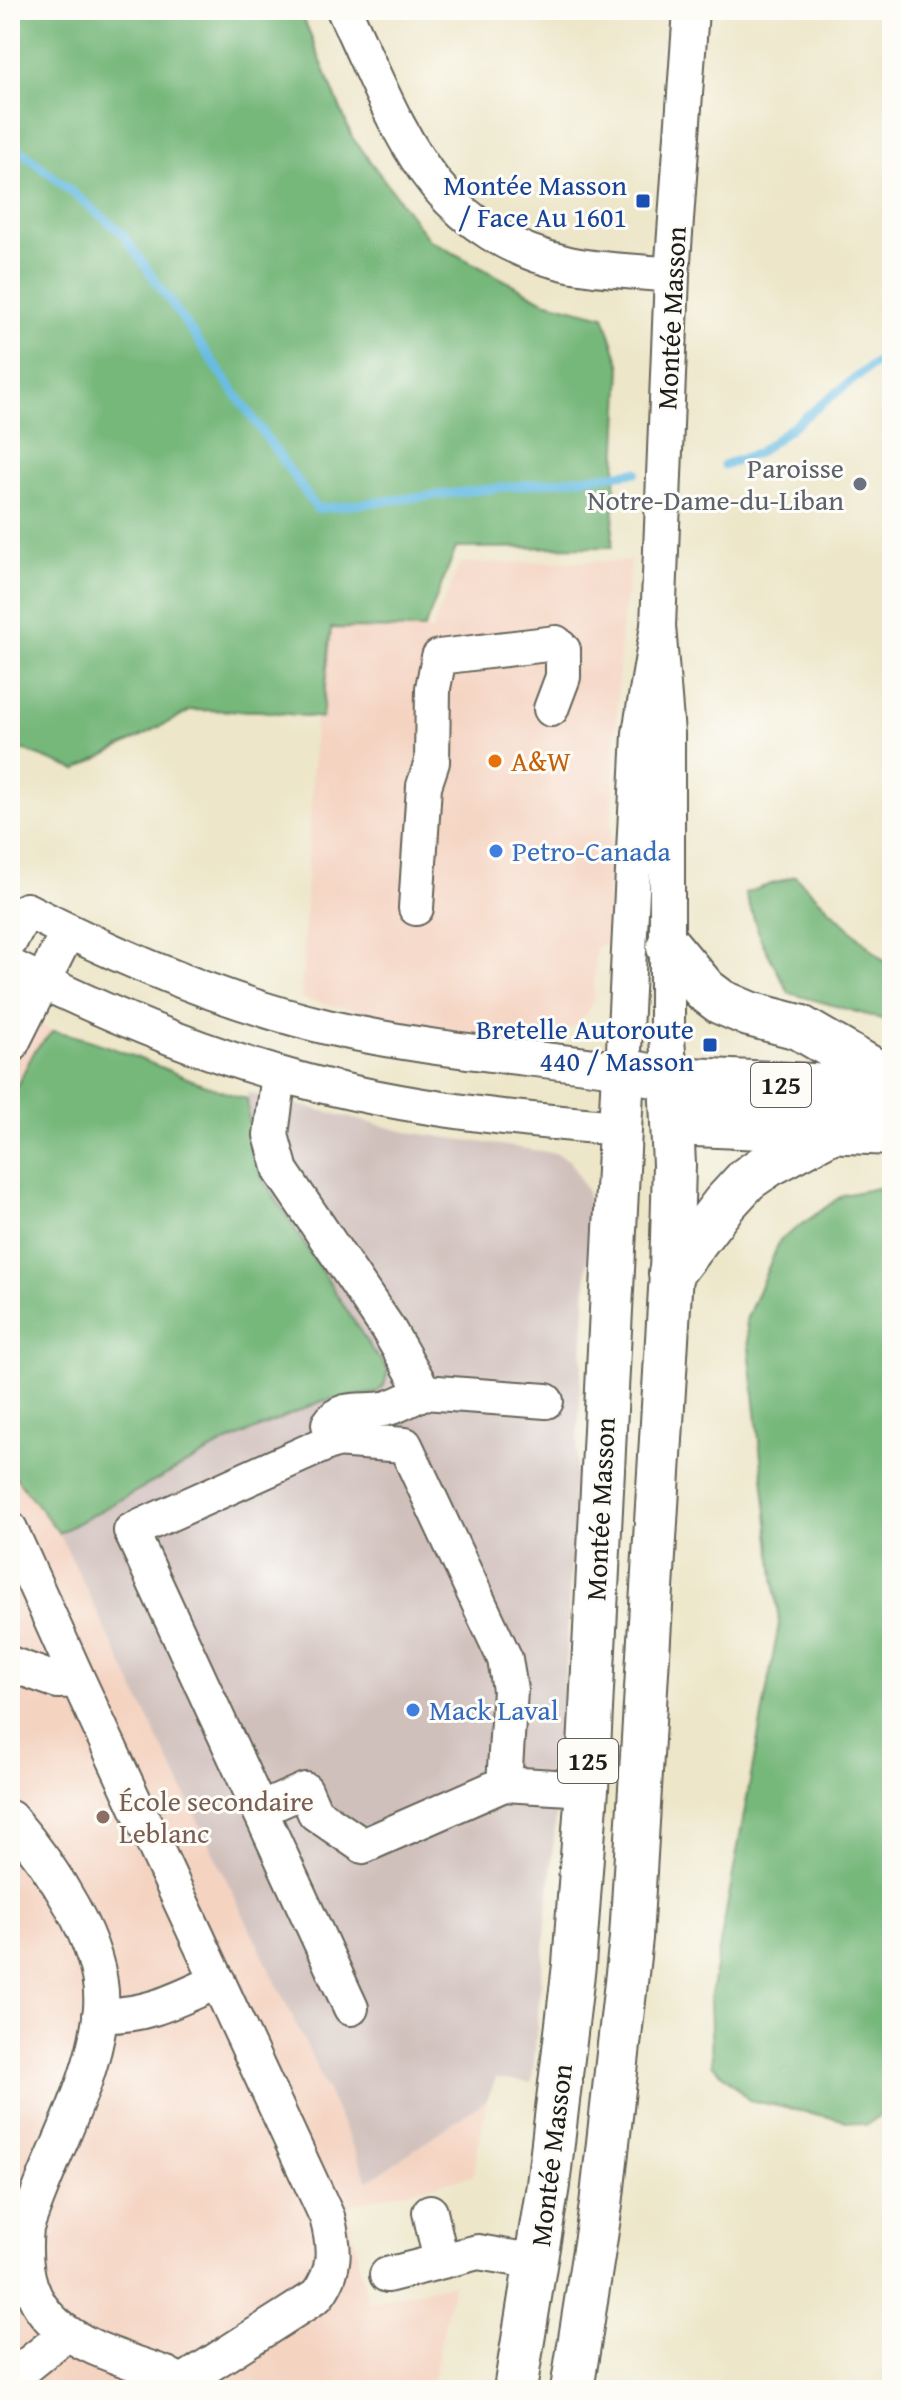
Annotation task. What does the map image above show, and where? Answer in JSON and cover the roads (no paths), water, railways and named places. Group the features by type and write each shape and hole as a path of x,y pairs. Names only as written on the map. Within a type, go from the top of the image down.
{"highway":[{"path":"669,947 705,990 721,1002 749,1014 799,1027 892,1081"},
{"name":"125","path":"670,1079 892,1090"},
{"path":"673,1123 892,1133"},
{"path":"671,1273 747,1179 833,1130"}],"main road":[{"name":"125","path":"623,1070 670,1079"},
{"name":"Montée Masson","path":"515,2390 537,2262 571,1996 587,1789 623,1070"},
{"name":"Montée Masson","path":"572,2390 593,2269 624,2020 638,1854 671,1273 673,1123 670,1079"},
{"path":"619,1128 673,1123"}],"street":[{"path":"344,10 409,146 432,182 451,204 496,236 549,258 597,268 672,275"},
{"name":"Montée Masson","path":"670,1079 667,1039 667,734 658,626 672,275 691,10"},
{"name":"Montée Masson","path":"623,1070 640,733 658,626"},
{"path":"416,908 424,786 432,762 433,688 439,657 556,643 563,650 563,677 551,709"},
{"path":"10,941 26,910 150,968 219,994 328,1027 438,1048 623,1070"},
{"path":"10,1047 68,931"},
{"path":"10,966 171,1037 279,1074 367,1096 432,1107 619,1128"},
{"path":"279,1074 271,1135 281,1171 388,1329 424,1392"},
{"path":"334,1440 329,1424 334,1416 344,1411 387,1408 424,1392 546,1401"},
{"path":"351,2008 131,1531 334,1440 405,1445 505,1659 510,1690 504,1784"},
{"path":"10,1529 327,2217 334,2253 329,2276 317,2296 178,2388 166,2374 88,2347 66,2334 48,2318 33,2289 25,2255 26,2228 89,2066 100,2015 99,1979 92,1947 84,1929 61,1890 10,1818"},
{"path":"10,1664 49,1679 78,1680"},
{"path":"260,1810 305,1790 315,1813 363,1846 504,1784 587,1789"},
{"path":"100,2015 146,2011 218,1981"},
{"path":"430,2212 441,2261"},
{"path":"387,2275 478,2252 537,2262"},
{"path":"10,2379 66,2334"}],"waterway":[{"path":"10,142 121,232 317,509 636,472"},
{"path":"724,465 758,453 892,350"}],"place":[{"name":"Montée Masson / Face Au 1601","path":"643,201"},
{"name":"Paroisse Notre-Dame-du-Liban","path":"860,484"},
{"name":"A&W","path":"495,761"},
{"name":"Petro-Canada","path":"496,851"},
{"name":"Bretelle Autoroute 440 / Masson","path":"710,1045"},
{"name":"Mack Laval","path":"413,1710"},
{"name":"École secondaire Leblanc","path":"103,1817"}]}
